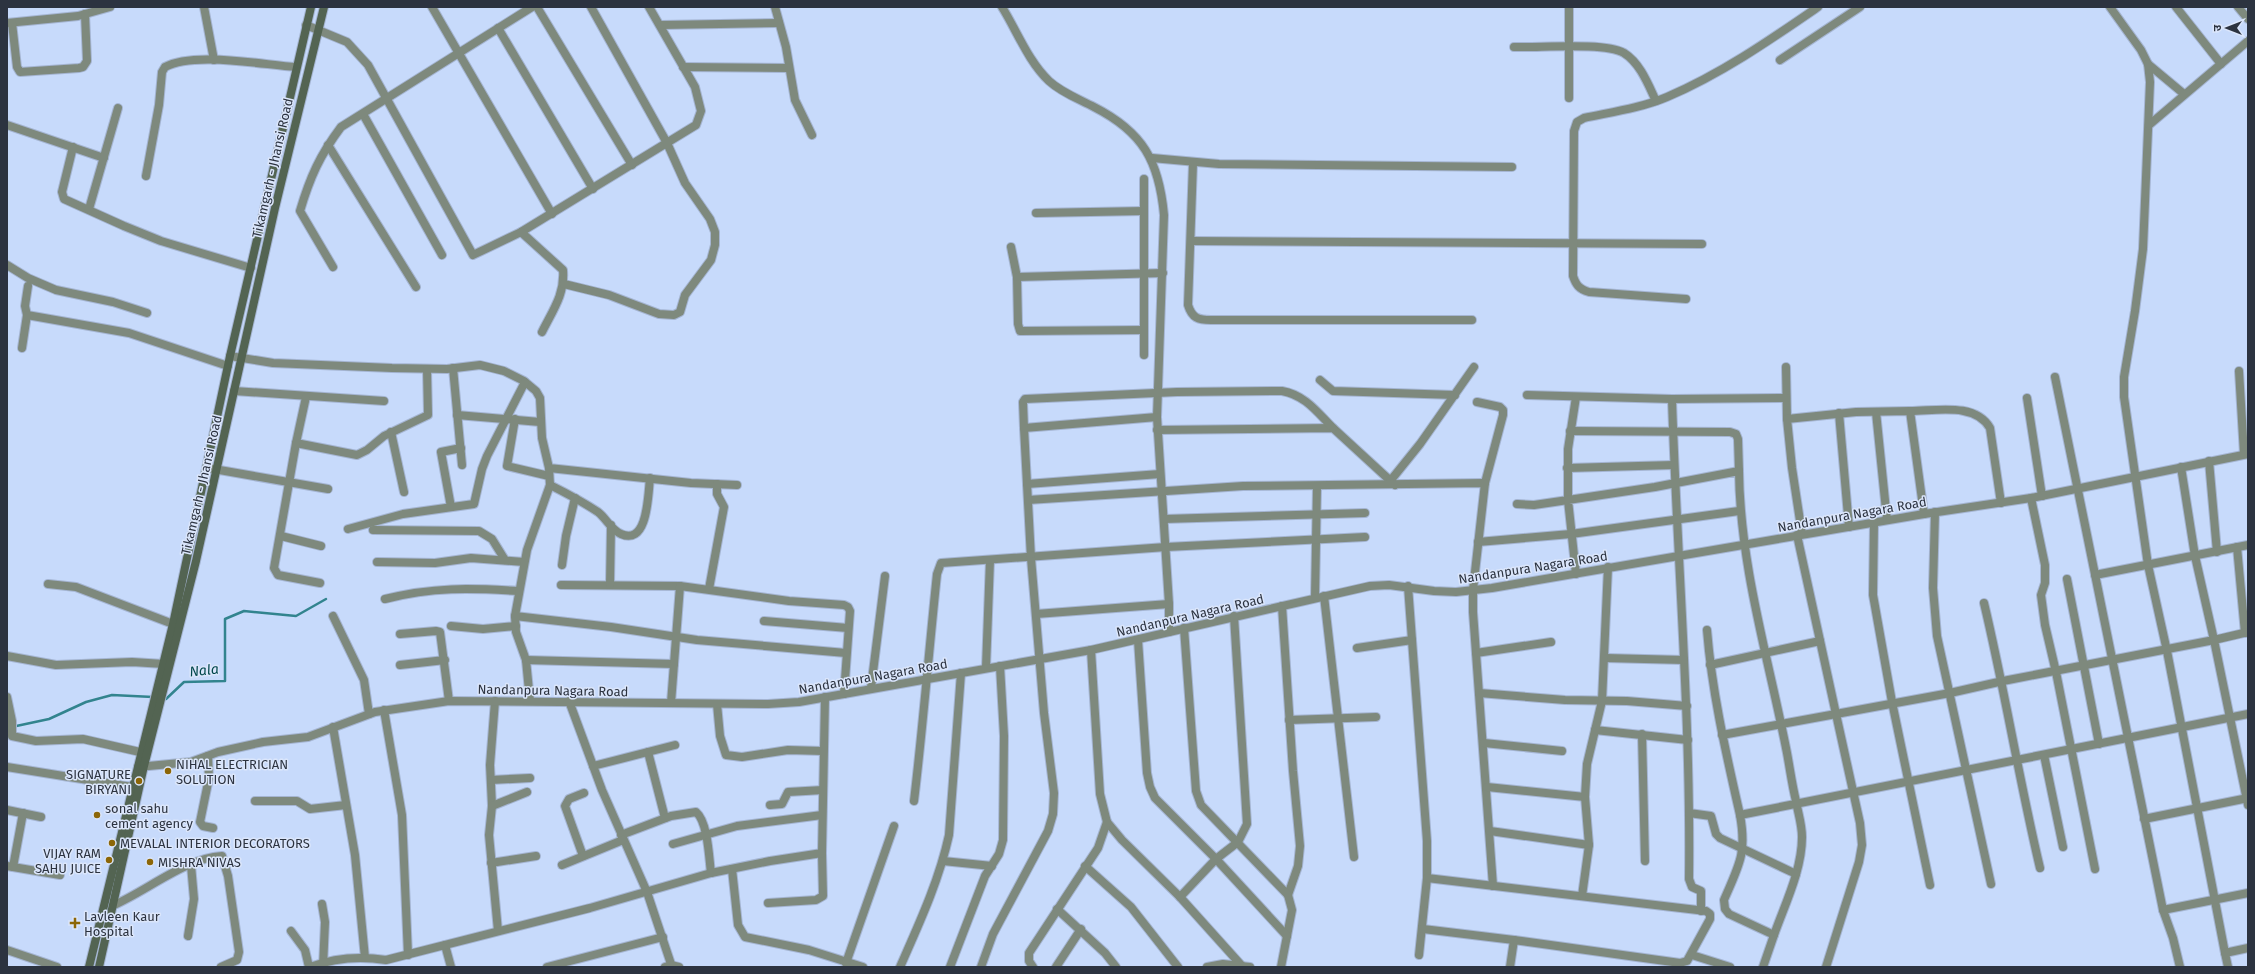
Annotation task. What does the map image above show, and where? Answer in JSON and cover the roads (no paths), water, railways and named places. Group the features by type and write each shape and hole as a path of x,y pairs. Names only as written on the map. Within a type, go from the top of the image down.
{"street":[{"path":"85,14 87,61 83,67 20,72 17,67 10,23 85,14 108,7"},
{"path":"204,7 214,60"},
{"path":"99,967 118,887 140,766 162,686 164,664 208,468 230,356 311,7"},
{"name":"Tikamgarh - Jhansi Road","path":"162,686 216,470 275,208 324,7"},
{"path":"432,7 460,52 552,214"},
{"path":"332,267 300,211 309,181 328,145 341,127 532,7"},
{"path":"537,7 632,165"},
{"path":"564,284 609,295 660,314 674,315 680,312 690,287 703,273 711,260 715,245 715,232 710,219 685,183 667,143 591,7"},
{"path":"306,25 347,42 359,53 368,65 473,255 521,232 552,214 696,125 701,111 695,87 649,7"},
{"path":"775,7 795,100 812,135"},
{"path":"1002,7 1040,70 1060,90 1104,112 1123,125 1142,145 1152,158 1161,187 1164,215 1163,273 1157,393 1157,430 1170,604 1169,632"},
{"path":"1569,7 1569,98"},
{"path":"1686,299 1582,290 1576,285 1573,276 1574,131 1577,122 1584,118 1638,107 1656,101 1720,71 1818,7"},
{"path":"1780,60 1860,7"},
{"path":"2110,7 2141,50 2148,64 2184,94"},
{"path":"2176,7 2221,64"},
{"path":"2238,7 2248,18"},
{"path":"660,26 779,23"},
{"path":"498,28 593,189"},
{"path":"2149,125 2248,41"},
{"path":"1514,47 1606,48 1623,53 1636,64 1656,101"},
{"path":"146,176 159,104 163,68 168,65 187,61 214,60 245,61 296,67"},
{"path":"2148,64 2149,125 2143,250 2124,377 2126,420 2136,476 2148,565 2167,651 2228,967"},
{"path":"683,67 789,68"},
{"path":"89,209 118,108"},
{"path":"363,114 442,255"},
{"path":"7,125 104,158"},
{"path":"328,145 416,287"},
{"path":"73,147 62,195 64,199 161,241 251,268"},
{"path":"1152,158 1192,163 1512,167"},
{"path":"1192,163 1188,305 1191,314 1202,320 1472,320"},
{"path":"1144,179 1144,355"},
{"path":"1036,213 1144,211"},
{"path":"521,232 563,270 564,284 562,294 542,332"},
{"path":"1191,241 1702,244"},
{"path":"1011,247 1017,277 1018,324 1020,332 1144,330"},
{"path":"7,265 28,278 56,290 113,302 147,313"},
{"path":"1017,277 1163,273"},
{"path":"22,348 27,315 25,306 28,286"},
{"path":"27,315 129,333 228,366"},
{"path":"230,356 273,363 427,369 480,365 504,371 525,382 536,391 540,398 540,422 549,476 524,562 515,616 520,645 526,660 530,701"},
{"path":"1393,482 1474,367"},
{"path":"1786,367 1787,419 1800,535 1820,641 1853,793 1862,845 1860,862 1826,967"},
{"path":"453,368 462,465"},
{"path":"296,443 357,455 367,450 391,432 428,415 427,369"},
{"path":"2239,371 2246,454"},
{"path":"2055,377 2163,910 2173,938 2180,967"},
{"path":"1320,380 1333,391 1455,395"},
{"path":"348,529 403,514 475,502 482,469 525,382"},
{"path":"234,391 384,401"},
{"path":"981,967 993,934 1048,832 1053,814 1054,793 1031,558 1023,402 1028,397 1282,391 1295,394 1393,482"},
{"path":"1527,395 1672,400 1786,398"},
{"path":"306,397 296,443 281,536 274,565 276,573 320,583"},
{"path":"1576,397 1570,431 1567,468 1568,500 1576,574"},
{"path":"2027,398 2042,496"},
{"path":"1672,400 1674,484 1687,706 1690,884 1692,887 1702,891 1701,911"},
{"path":"1477,402 1500,407 1503,410 1504,415 1485,483 1473,590 1476,653 1484,743 1493,886"},
{"path":"1787,419 1839,413 1910,411 1962,411 1975,413 1984,418 1990,428 2001,503"},
{"path":"1910,411 1924,514"},
{"path":"1876,412 1887,520"},
{"path":"1839,413 1849,527"},
{"path":"457,415 540,422"},
{"path":"1024,428 1157,417"},
{"path":"515,419 508,466 549,476 650,478 737,485"},
{"path":"1157,430 1333,428"},
{"path":"1570,431 1730,432 1736,434 1738,439 1739,511 1743,545 1782,725 1802,837 1796,874 1763,967"},
{"path":"391,432 404,492"},
{"path":"451,507 441,452 461,448"},
{"name":"Nandanpura Nagara Road","path":"140,766 191,762 208,756 263,742 308,737 369,714 384,710 449,701 768,704 825,697 1091,650 1370,586 1408,586 1434,591 1473,590 1576,574 1608,567 1678,558 1874,522 2031,498 2246,454"},
{"path":"2209,461 2217,552"},
{"path":"1567,468 1674,465"},
{"path":"2144,819 2197,808 2248,801 2232,719 2195,556 2181,467"},
{"path":"208,468 290,484 328,489"},
{"path":"1517,504 1534,505 1568,500 1674,484 1739,471"},
{"path":"1027,484 1160,474"},
{"path":"549,476 575,498 598,513 622,534 632,535 637,533 644,523 650,478"},
{"path":"1028,500 1162,490 1243,486 1317,486 1393,482 1485,483"},
{"path":"709,589 724,507 717,494 717,484"},
{"path":"1315,598 1315,514 1317,486"},
{"path":"562,565 566,536 575,498"},
{"path":"2031,498 2045,565 2042,607 2095,869"},
{"path":"1478,542 1571,534 1739,511"},
{"path":"1935,512 1934,610 1950,694 1991,884"},
{"path":"1164,519 1365,513"},
{"path":"1874,522 1873,595 1892,702 1930,885"},
{"path":"610,525 610,586"},
{"path":"373,530 479,531 492,539 505,560"},
{"path":"281,536 321,546"},
{"path":"914,801 925,707 925,679 938,567 945,562 1031,558 1166,547 1365,536"},
{"path":"2095,575 2248,545"},
{"path":"1722,736 1892,702 1950,694 2002,681 2167,651 2246,633 2237,547"},
{"path":"377,562 434,563 471,558 524,562"},
{"path":"986,668 990,560"},
{"path":"1582,896 1589,845 1585,797 1588,764 1602,701 1608,567"},
{"path":"870,688 885,576"},
{"path":"2067,578 2098,744"},
{"path":"48,584 76,587 173,624"},
{"path":"561,586 680,586 789,601 844,605 848,607 850,611 844,694"},
{"path":"672,703 680,586"},
{"path":"1408,586 1427,841 1427,878 1423,929 1419,955"},
{"path":"384,599 413,592 440,588 519,591"},
{"path":"1324,596 1354,857"},
{"path":"1984,603 2002,681 2016,761 2040,868"},
{"path":"1036,614 1170,604"},
{"path":"1282,606 1289,720 1300,846 1298,866 1288,895"},
{"path":"333,616 364,680 369,714"},
{"path":"515,616 611,627 676,637 846,653"},
{"path":"1180,897 1216,859 1238,842 1245,832 1247,817 1234,616"},
{"path":"764,621 848,628"},
{"path":"451,626 483,629 516,626"},
{"path":"1184,628 1196,791 1201,805 1288,895 1292,910 1282,967"},
{"path":"1707,630 1710,665 1722,736 1744,837 1743,850 1724,900 1725,909 1729,914 1774,935"},
{"path":"400,634 439,631 442,637 449,701"},
{"path":"1138,640 1150,787 1155,798 1216,859 1287,936"},
{"path":"1357,648 1412,640"},
{"path":"1710,665 1820,641"},
{"path":"1476,653 1551,642"},
{"path":"1091,650 1100,794 1107,822 1122,840 1180,897 1246,966"},
{"path":"7,656 56,665 132,662 164,664"},
{"path":"1605,658 1684,660"},
{"path":"400,665 445,660"},
{"path":"526,660 674,664"},
{"path":"950,967 979,891 999,854 1003,840 1004,736 1000,666"},
{"path":"900,967 944,861 950,821 961,672"},
{"path":"1479,693 1565,700 1687,706"},
{"path":"768,903 821,898 824,890 822,815 825,697"},
{"path":"7,699 12,721 12,736 36,741 83,739 140,752"},
{"path":"496,701 490,780 492,806 489,835 498,931"},
{"path":"569,701 593,766 622,837 647,892 672,967"},
{"path":"717,704 720,736 726,754 742,757 788,750 823,751"},
{"path":"89,967 132,787 140,766 140,752 156,708"},
{"path":"384,710 402,815 408,955"},
{"path":"1740,815 1796,802 1853,793 1967,771 2128,738 2232,719 2248,714"},
{"path":"1289,720 1376,717"},
{"path":"333,727 359,884 365,958"},
{"path":"1595,730 1688,740"},
{"path":"1642,734 1645,861"},
{"path":"1484,743 1562,751"},
{"path":"593,766 675,745"},
{"path":"648,752 665,818"},
{"path":"2044,755 2063,847"},
{"path":"208,756 209,778 200,822 203,826 214,828"},
{"path":"7,767 132,787"},
{"path":"490,780 530,778"},
{"path":"1487,787 1585,797"},
{"path":"770,805 782,804 788,792 823,790"},
{"path":"492,806 527,792"},
{"path":"583,856 565,806 570,799 584,793"},
{"path":"255,801 297,801 310,809 346,805"},
{"path":"7,810 41,817"},
{"path":"562,865 665,818 696,812 700,817 706,834 711,873"},
{"path":"23,813 10,866 60,875"},
{"path":"1689,813 1711,816 1716,834 1743,850 1796,874"},
{"path":"673,844 737,826 822,815"},
{"path":"1033,967 1029,961 1029,953 1086,866 1103,836 1107,822"},
{"path":"846,963 894,826"},
{"path":"1490,832 1589,845"},
{"path":"291,931 304,950 309,967 365,958 386,960 647,892 711,873 822,853"},
{"path":"114,904 138,894 200,860 222,856 225,863 239,952 237,960 221,967"},
{"path":"491,863 536,856"},
{"path":"944,861 992,866"},
{"path":"188,936 194,898 191,865"},
{"path":"1086,866 1131,907 1178,967"},
{"path":"732,869 738,925 745,937 809,950 846,963 863,967"},
{"path":"1423,929 1680,963 1687,961 1692,955 1710,918 1710,914 1701,911 1427,878"},
{"path":"108,885 118,887"},
{"path":"2163,910 2248,893"},
{"path":"322,904 325,922 322,965"},
{"path":"1057,909 1081,929 1105,953 1116,967"},
{"path":"1056,967 1081,929"},
{"path":"547,967 663,937"},
{"path":"1510,967 1514,940"},
{"path":"445,945 451,967"},
{"path":"2225,954 2248,948"},
{"path":"7,950 57,967"},
{"path":"1692,955 1706,964 1730,967"},
{"path":"1207,967 1223,964 1246,966"}],"waterway":[{"name":"Nala","path":"164,699 166,699 184,682 225,681 225,619 244,611 296,616 326,599"},
{"name":"Nala","path":"7,728 49,719 86,702 112,695 153,697"}],"place":[{"name":"NIHAL ELECTRICIAN SOLUTION","path":"168,771"},
{"name":"SIGNATURE BIRYANI","path":"139,781"},
{"name":"sonal sahu cement agency","path":"97,815"},
{"name":"MEVALAL INTERIOR DECORATORS","path":"112,843"},
{"name":"VIJAY RAM SAHU JUICE","path":"109,860"},
{"name":"MISHRA NIVAS","path":"150,862"},
{"name":"Lavleen Kaur Hospital","path":"75,923"}]}
